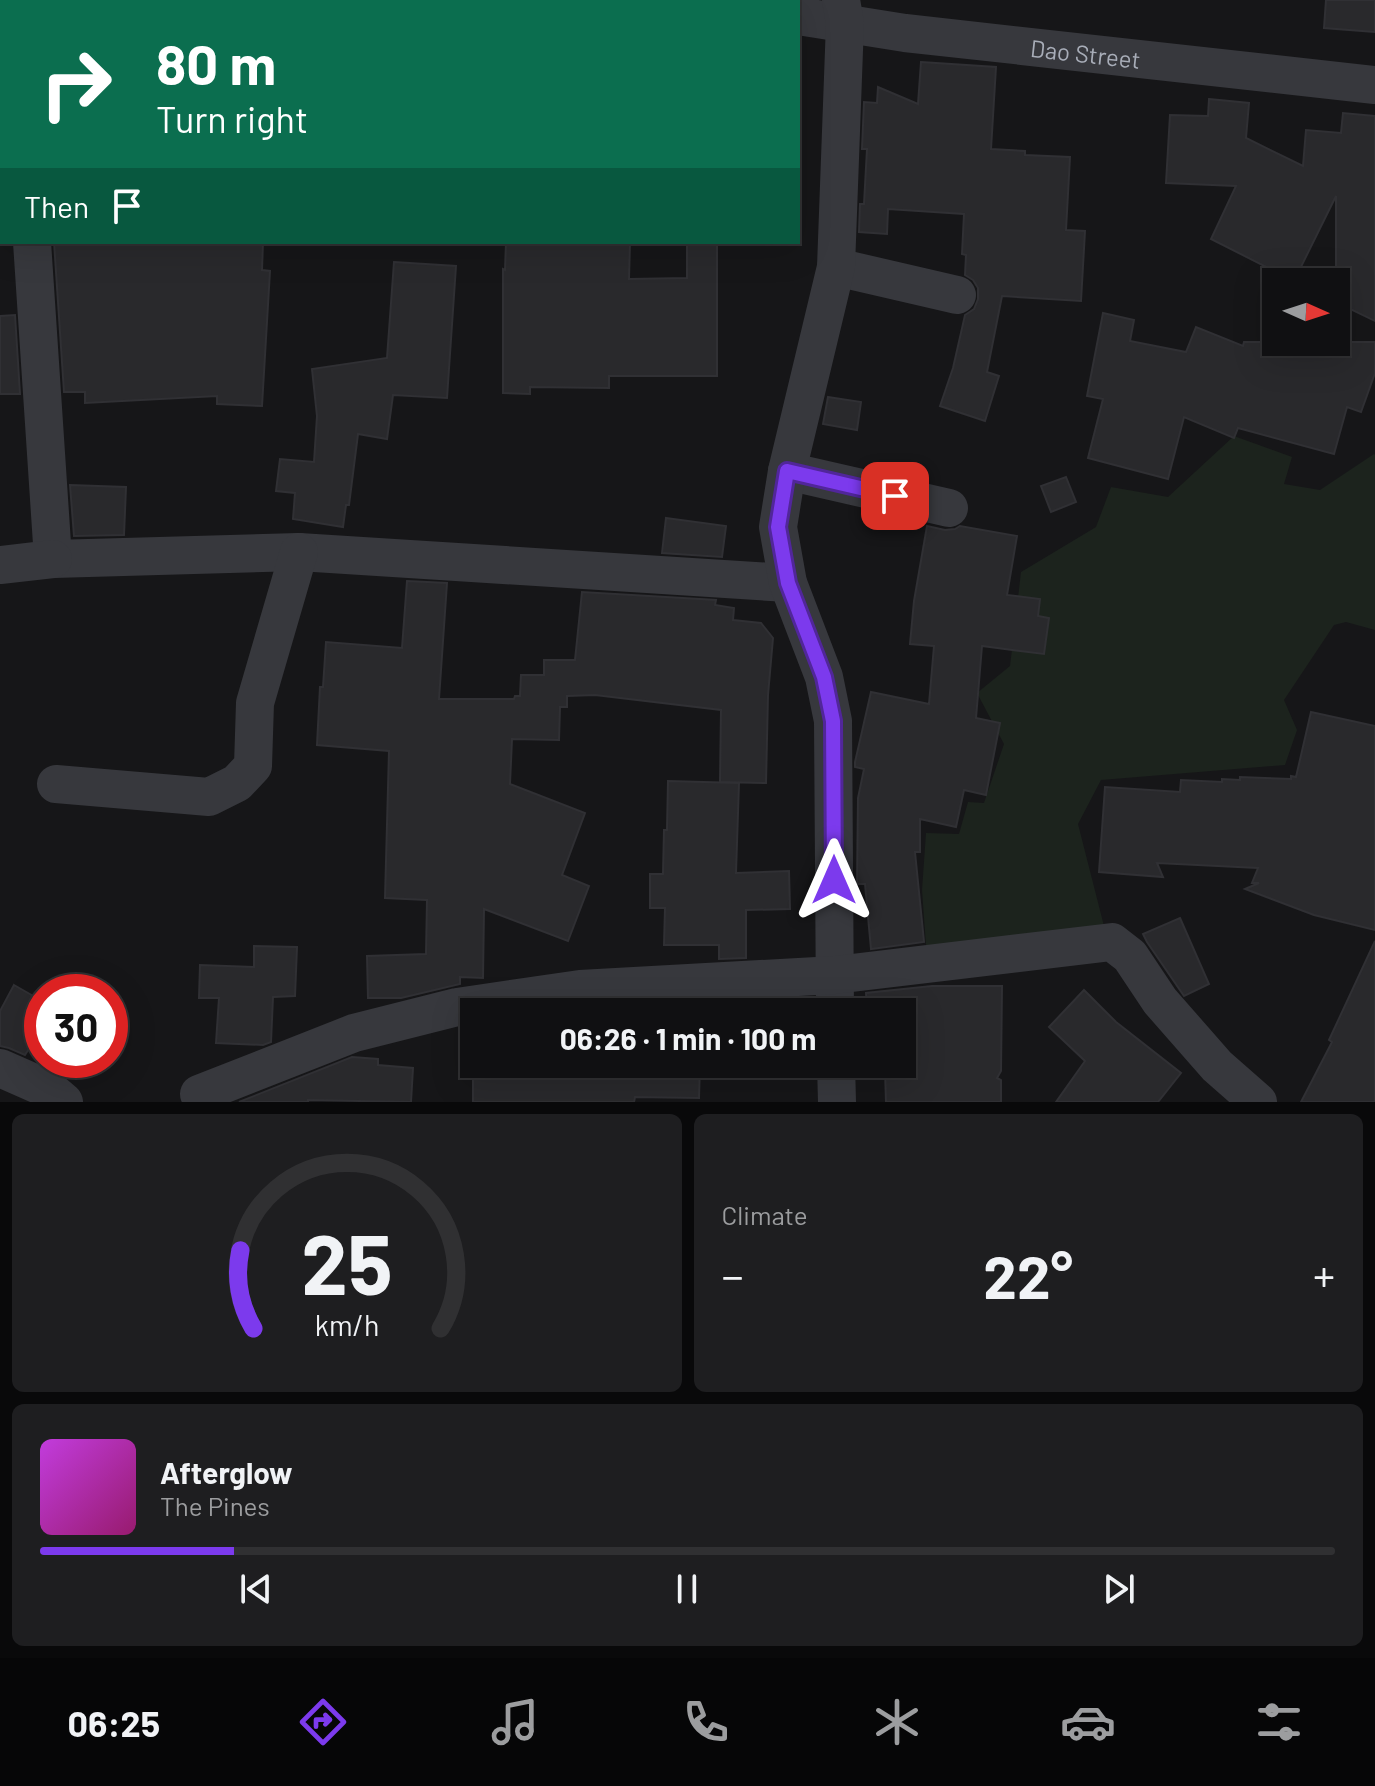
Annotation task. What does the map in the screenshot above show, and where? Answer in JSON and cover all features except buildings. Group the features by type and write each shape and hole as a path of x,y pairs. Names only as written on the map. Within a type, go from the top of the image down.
{"street":[{"name":"Dao Street","path":"800,16 843,11 905,33 1375,85"},
{"path":"835,994 833,721 824,677 788,583 778,527 787,471 836,267 843,11"},
{"path":"32,244 53,559"},
{"path":"836,267 957,295"},
{"path":"787,471 949,508"},
{"path":"56,784 209,797 237,783 253,766 255,703 299,552"},
{"path":"0,565 53,559 299,552 788,583"},
{"path":"199,1094 354,1033 457,1007 580,989 835,994 1112,942 1130,956 1160,1001 1217,1066 1258,1102"},
{"path":"0,1068 50,1090 64,1102"},
{"path":"836,1078 837,1102"}],"shaded area":[{"path":"1234,436 1292,457 1284,484 1320,490 1375,455 1375,630 1346,622 1334,625 1284,700 1297,730 1285,765 1101,780 1078,824 1104,926 927,959 922,890 926,833 959,834 968,802 984,803 1004,744 977,693 1010,666 1021,572 1096,527 1111,487 1168,497"}],"route":[{"path":"834,880 833,721 824,677 788,583 778,527 782,494 787,471 895,496"}]}
